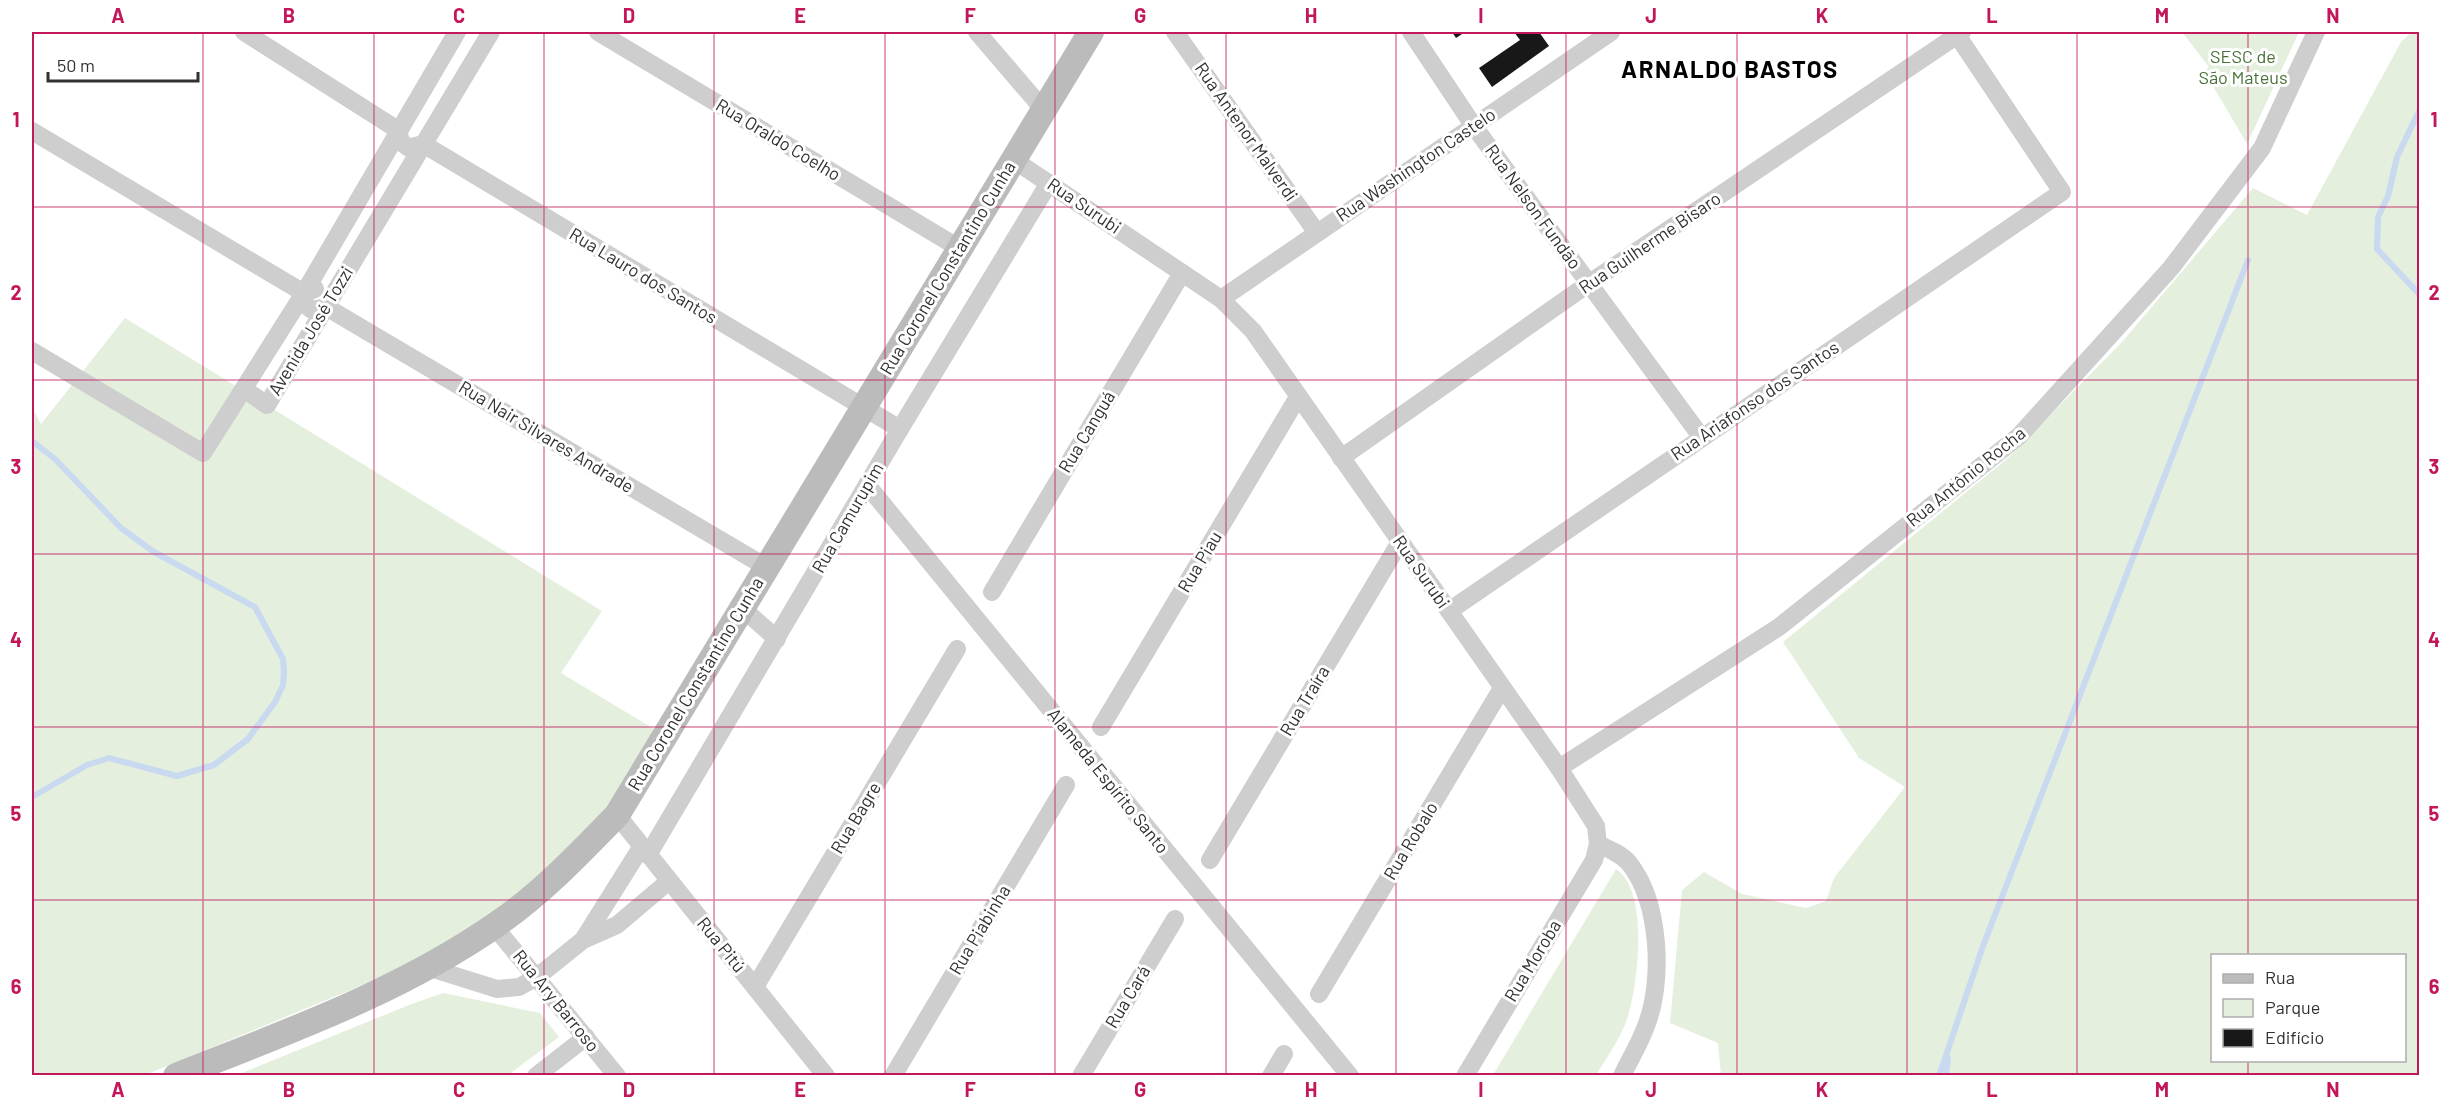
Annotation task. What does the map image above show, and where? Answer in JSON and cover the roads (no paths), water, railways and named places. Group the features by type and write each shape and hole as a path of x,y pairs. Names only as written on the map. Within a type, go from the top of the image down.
{"street":[{"name":"Rua Lauro dos Santos","path":"243,32 398,130 411,124 421,131 423,144 900,429"},
{"name":"Avenida José Tozzi","path":"457,32 304,293 244,389 267,405 491,32"},
{"name":"Rua Oraldo Coelho","path":"598,32 959,248"},
{"name":"Rua Coronel Constantino Cunha","path":"177,1076 329,1015 428,967 494,926 566,867 617,815 1091,32"},
{"name":"Rua Antenor Malverdi","path":"1175,32 1317,233"},
{"name":"Rua Nelson Fundão","path":"1411,32 1473,125 1702,438"},
{"name":"Rua Washington Castelo","path":"1221,299 1611,32"},
{"name":"Rua Antônio Rocha","path":"1559,768 1779,627 2019,436 2171,268 2262,148 2316,32"},
{"path":"976,33 1043,109"},
{"name":"Rua Ariafonso dos Santos","path":"1449,611 2062,192 1958,33"},
{"name":"Rua Guilherme Bisaro","path":"1341,458 1588,284 1958,33"},
{"name":"Rua Nair Silvares Andrade","path":"32,132 304,293 316,289 323,295 326,307 766,567"},
{"name":"Rua Surubi","path":"1014,159 1221,299 1253,331 1559,768 1596,826 1598,844"},
{"name":"Rua Camurupim","path":"583,940 645,850 777,639 900,429 1049,183"},
{"name":"Rua Canguá","path":"992,592 1182,273"},
{"path":"32,351 203,453 244,389"},
{"name":"Rua Piau","path":"1101,727 1298,397"},
{"name":"Alameda Espírito Santo","path":"867,485 1350,1076"},
{"name":"Rua Traíra","path":"1210,860 1400,542"},
{"path":"742,608 777,639"},
{"name":"Rua Bagre","path":"755,987 957,650"},
{"name":"Rua Robalo","path":"1319,994 1502,688"},
{"name":"Rua Piabinha","path":"893,1076 1066,785"},
{"name":"Rua Pitú","path":"617,815 826,1076"},
{"path":"1598,844 1617,853 1635,872 1650,909 1658,958 1655,992 1647,1026 1622,1076"},
{"name":"Rua Moroba","path":"1465,1076 1594,860 1598,844"},
{"path":"428,967 497,989 519,987 537,977 583,940 617,925 669,881"},
{"name":"Rua Cará","path":"1081,1076 1175,919"},
{"name":"Rua Ary Barroso","path":"494,926 617,1076"},
{"path":"536,1076 586,1037"},
{"path":"1271,1076 1284,1054"}],"waterway":[{"path":"2420,109 2397,157 2388,196 2378,217 2377,249 2420,295"},
{"path":"1939,1076 1983,946 2248,260"},
{"path":"32,441 55,459 121,528 154,552 255,607 283,659 284,672 283,685 275,702 248,739 214,765 177,776 109,758 87,765 32,797"},
{"path":"1946,1076 1948,1058"}],"district":[{"name":"ARNALDO BASTOS","path":"1730,70"}],"park label":[{"name":"SESC de São Mateus","path":"2243,67"}]}
